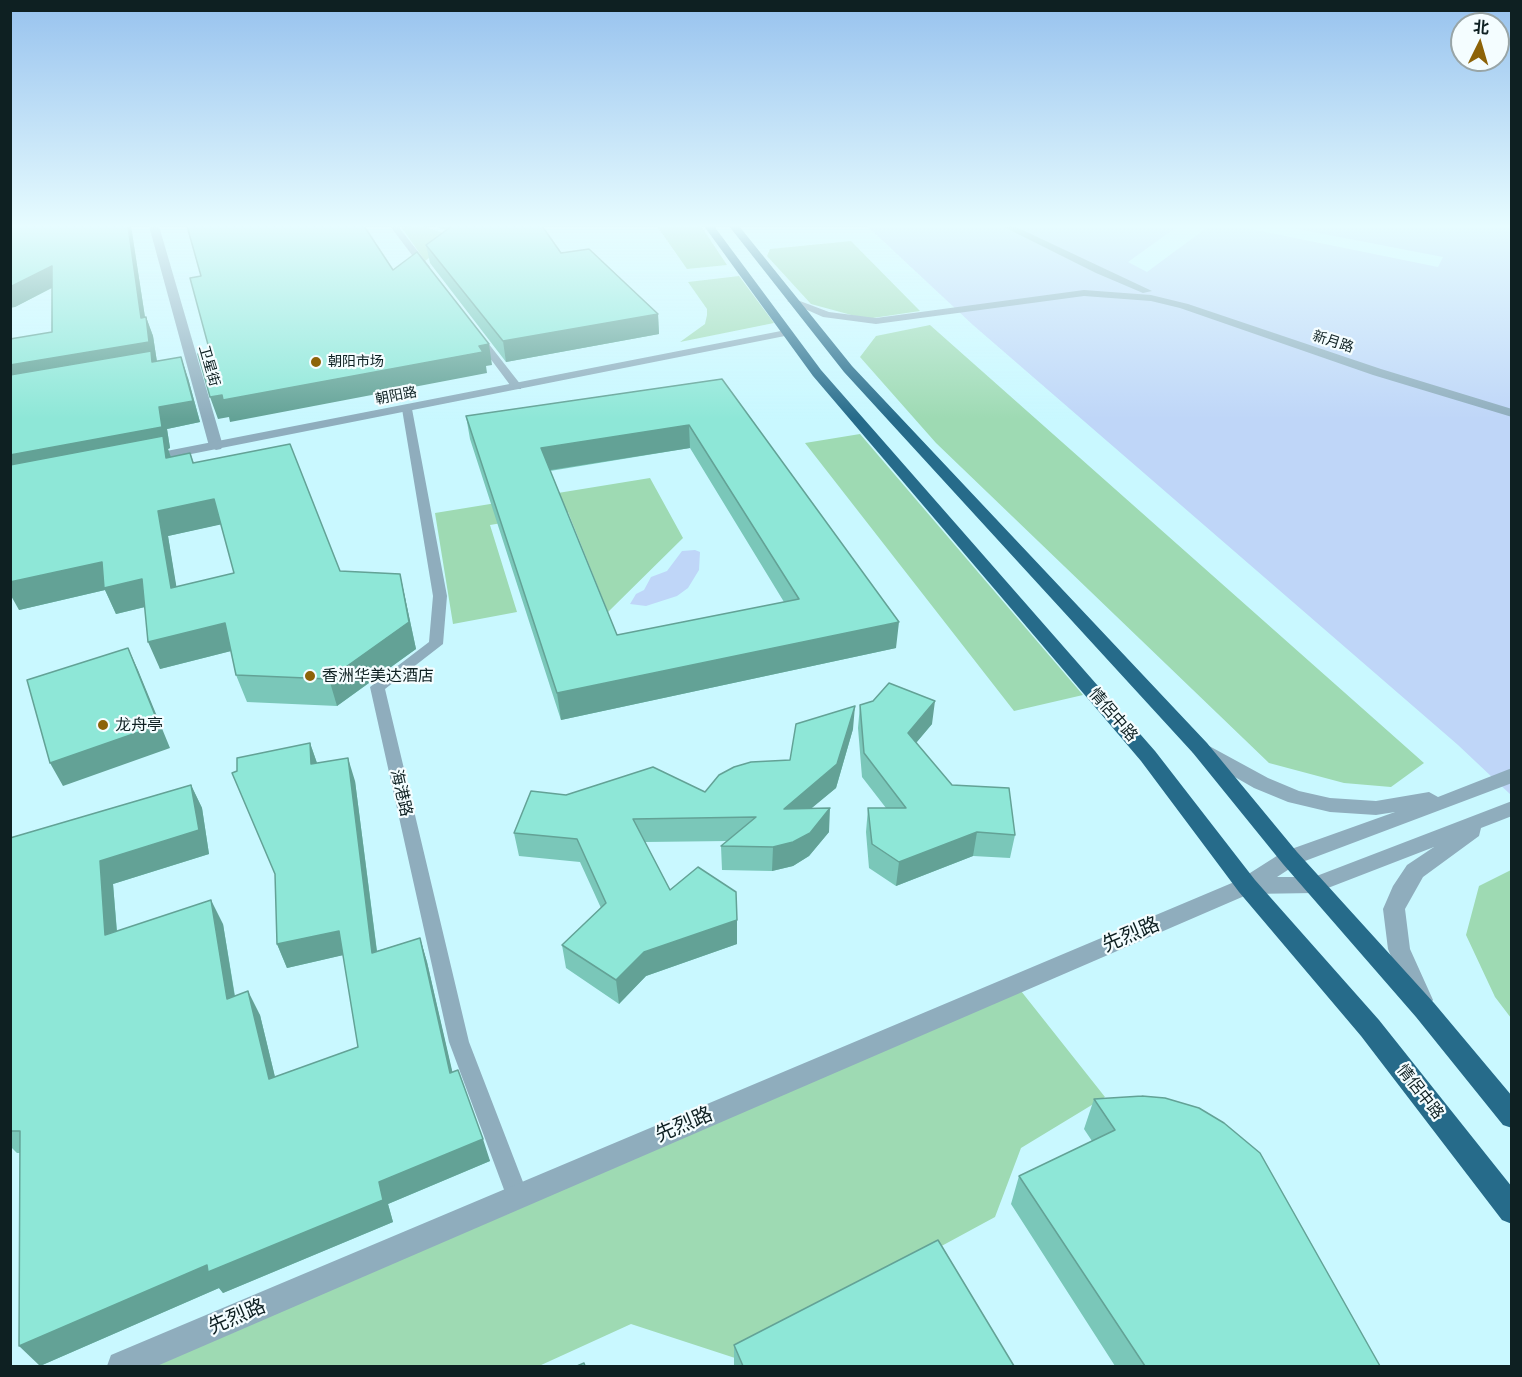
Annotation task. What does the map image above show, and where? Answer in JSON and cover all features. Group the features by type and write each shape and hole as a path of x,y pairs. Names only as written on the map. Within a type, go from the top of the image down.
{"highway":[{"name":"情侶中路","path":"755,290 786,333 1148,756 1247,886 1370,1028 1512,1210"},
{"path":"784,290 848,369 1200,748 1290,858 1425,1010 1512,1116"}],"street":[{"name":"卫星街","path":"170,290 187,362 216,446"},
{"path":"1147,290 1185,306"},
{"name":"新月路","path":"792,301 818,313 858,320 892,320 1084,293 1124,294 1185,306 1377,372 1512,413"},
{"name":"朝阳路","path":"136,461 786,333"},
{"path":"1200,748 1261,783 1294,796 1330,805 1376,808 1472,792"},
{"path":"1247,886 1290,858 1472,792 1512,775"},
{"path":"1247,886 1315,885 1504,811"},
{"path":"1425,1010 1399,949 1394,909 1401,892 1415,871 1504,811"},
{"name":"先烈路","path":"122,1366 517,1195 1247,886"}],"lane":[{"path":"471,327 517,387"},
{"name":"海港路","path":"407,409 440,596 436,644 377,687 459,1042 517,1195"}],"green space":[{"path":"694,290 750,290 774,323 680,342 705,324 707,309"},
{"path":"798,290 900,290 920,311 866,319 811,304"},
{"path":"930,325 1424,763 1391,787 1344,783 1269,763 936,443 860,357 876,336"},
{"path":"860,434 1083,695 1014,711 805,443"},
{"path":"650,478 683,538 608,612 568,512 490,525 517,612 453,624 435,513"},
{"path":"1511,870 1511,1018 1495,997 1466,935 1479,886"},
{"path":"1021,991 1105,1097 1021,1148 995,1217 735,1358 631,1324 539,1366 151,1366"}],"water":[{"path":"936,290 1511,290 1511,795 1458,745"},
{"path":"682,551 700,552 699,570 688,588 677,596 646,606 630,604 636,594 644,590 651,577 667,571"}],"building":[{"path":"52,290 137,290 141,318 146,317 149,342 10,365 10,339 52,332"},
{"name":"朝阳市场","path":"193,290 447,290 489,344 479,346 483,352 223,400 222,395 210,397 198,354 210,352"},
{"path":"462,290 633,290 658,314 503,341"},
{"path":"151,351 152,362 181,357 193,401 159,407 162,427 10,455 10,375"},
{"path":"722,379 899,622 557,693 466,416","holes":["689,425 799,599 617,635 541,448"]},
{"path":"163,436 166,458 190,453 193,463 290,444 340,571 400,574 409,622 329,679 236,675 225,623 148,642 142,579 104,588 102,562 10,582 10,465","holes":["214,499 234,573 171,588 158,511"]},
{"name":"龙舟亭","path":"128,648 159,725 50,763 27,680"},
{"path":"889,683 935,701 908,733 952,785 1009,788 1015,835 977,832 899,862 872,844 868,808 906,808 864,753 860,705 873,701"},
{"path":"855,706 837,764 784,809 830,808 810,833 793,842 773,847 721,846 756,817 633,819 670,890 698,867 736,892 737,920 644,952 616,980 562,945 606,903 577,839 514,833 531,791 566,795 653,767 705,792 719,775 734,767 751,762 790,760 796,724"},
{"path":"310,743 311,764 348,758 372,953 420,938 450,1073 458,1070 483,1139 379,1182 383,1200 208,1272 207,1265 19,1346 20,1131 10,1131 10,838 191,785 199,830 100,861 105,935 211,900 227,999 248,991 269,1079 358,1047 339,931 277,944 275,874 232,773 237,771 237,758"},
{"path":"1142,1096 1165,1098 1199,1108 1224,1123 1260,1153 1380,1366 1145,1366 1019,1176 1115,1130 1094,1099"},
{"path":"938,1240 1014,1366 743,1366 734,1345"}],"place":[{"name":"朝阳市场","path":"316,362"},
{"name":"香洲华美达酒店","path":"310,676"},
{"name":"龙舟亭","path":"103,725"}]}
